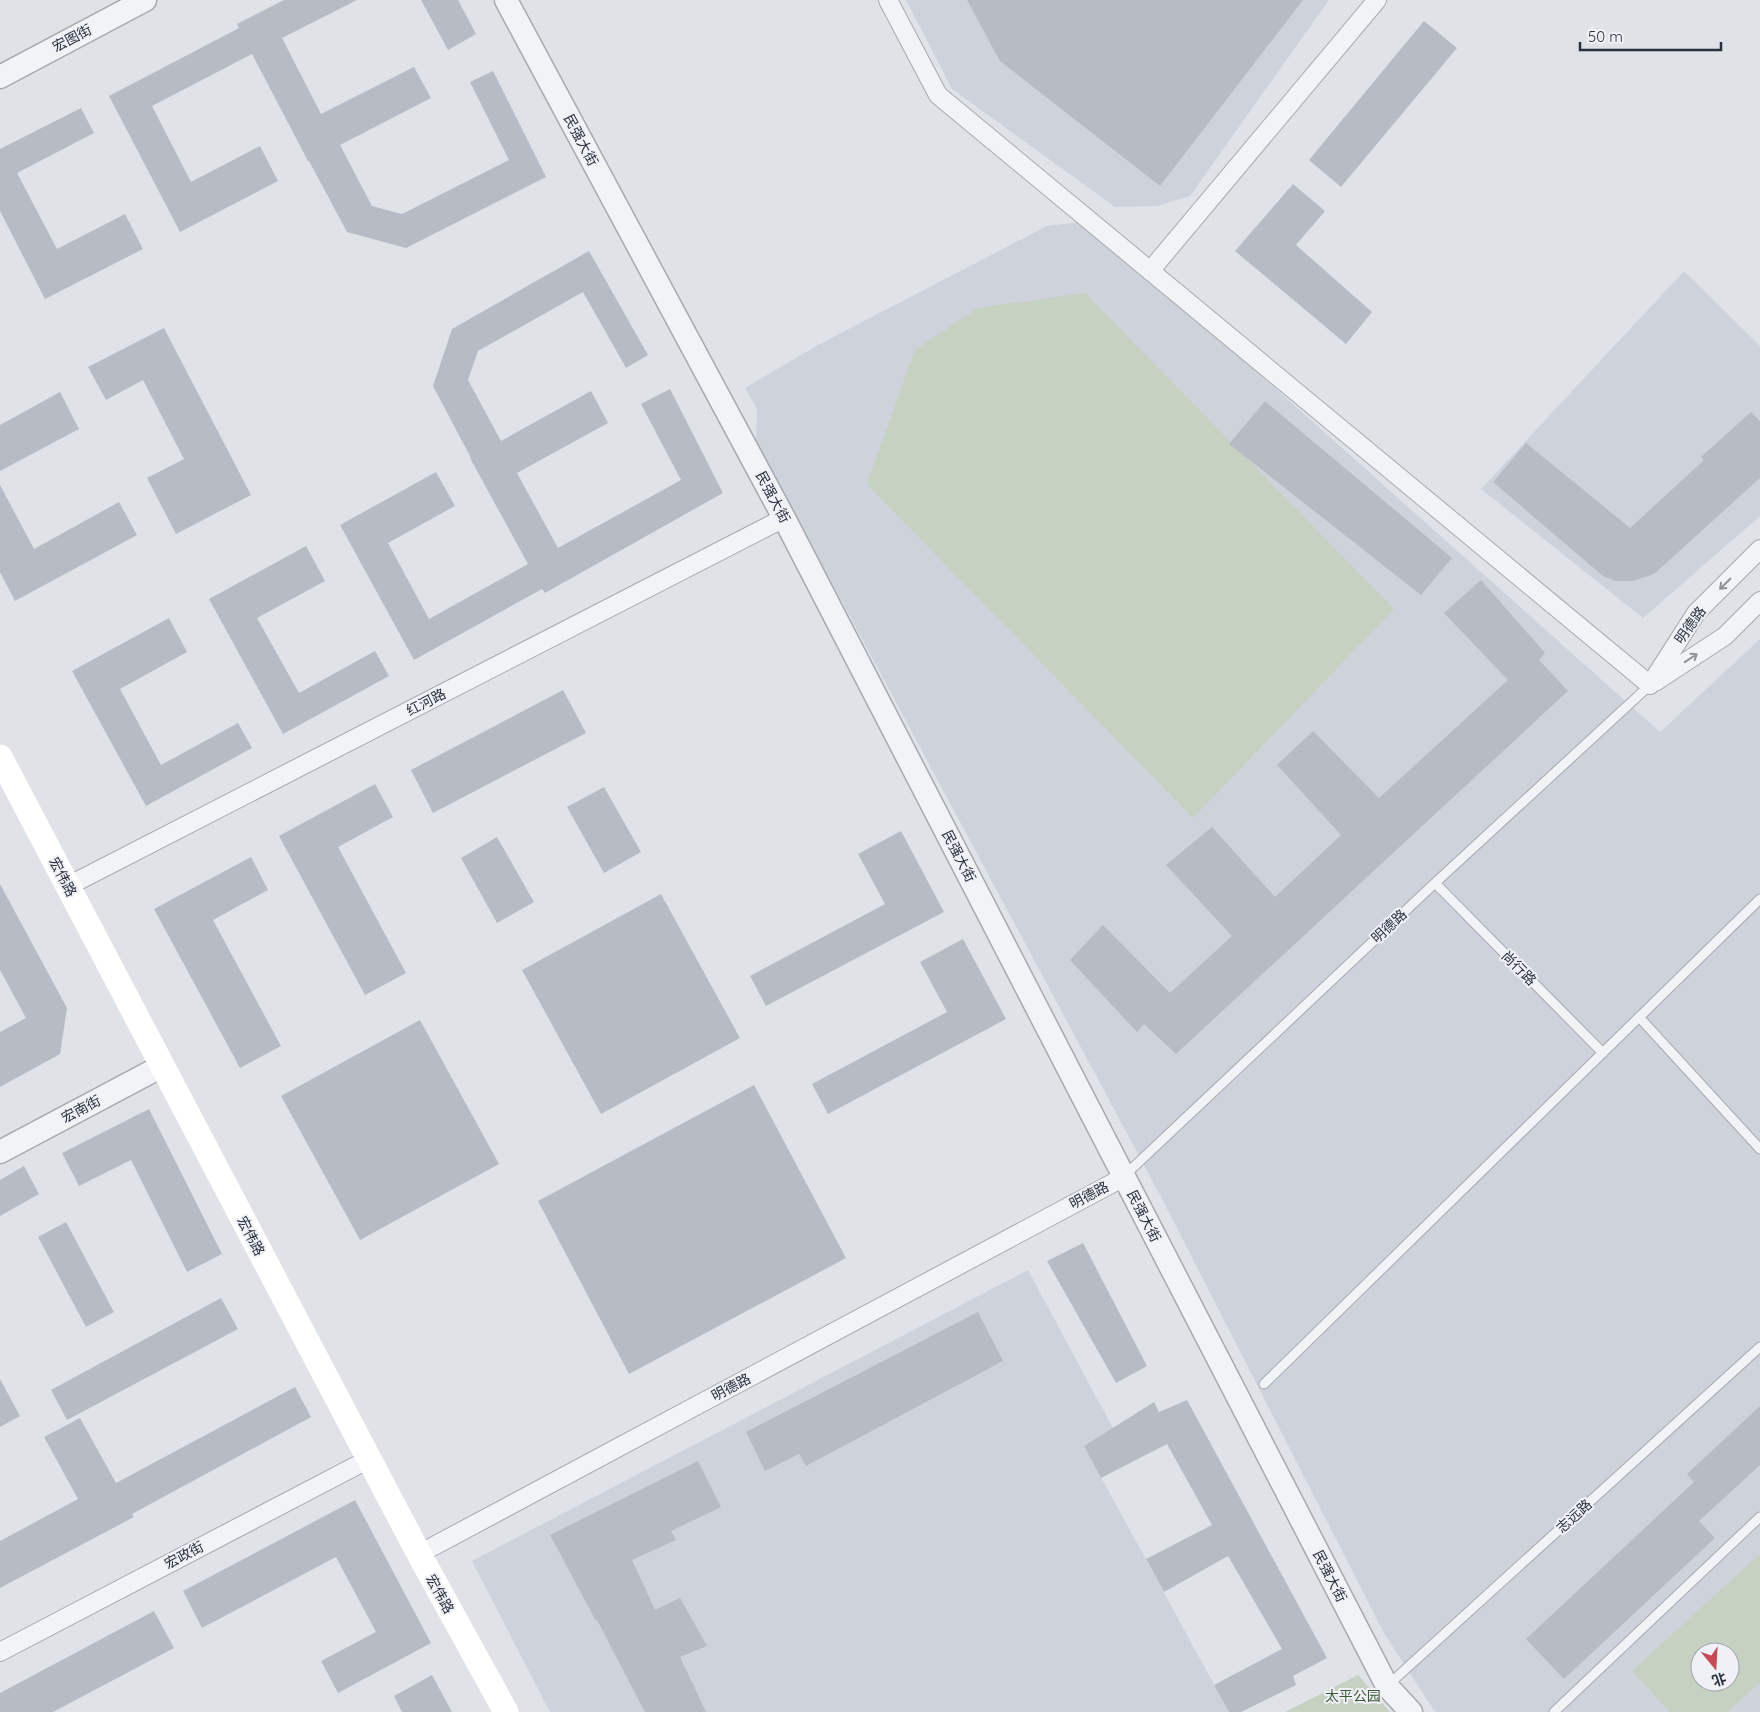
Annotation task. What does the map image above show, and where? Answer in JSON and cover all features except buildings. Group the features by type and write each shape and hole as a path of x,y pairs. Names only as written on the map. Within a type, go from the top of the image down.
{"main road":[{"name":"宏伟路","path":"0,757 419,1554 506,1712"}],"street":[{"name":"宏图街","path":"0,77 145,0"},
{"name":"民强大街","path":"506,0 784,518 1387,1686 1411,1712"},
{"path":"888,0 938,95 1650,686"},
{"path":"1150,270 1378,0"},
{"name":"红河路","path":"68,886 784,518"},
{"name":"明德路","path":"1650,686 1696,613 1760,549"},
{"name":"明德路","path":"1650,686 1725,636 1760,601"},
{"name":"宏南街","path":"0,1152 162,1066"},
{"name":"明德路","path":"419,1554 1124,1177"},
{"name":"宏政街","path":"0,1652 369,1459"}],"lane":[{"name":"明德路","path":"1124,1177 1435,883 1650,686"},
{"name":"尚行路","path":"1435,883 1603,1053"},
{"path":"1264,1384 1760,899"},
{"path":"1639,1017 1760,1148"},
{"name":"志远路","path":"1387,1686 1760,1346"},
{"path":"1554,1712 1760,1517"}],"shaded area":[{"path":"906,0 1329,0 1190,196 1157,206 1115,207 952,89"},
{"path":"1088,221 1660,732 1760,639 1760,1712 1436,1712 1433,1709 1384,1633 1160,1195 756,441 757,409 745,388 818,345 1047,226"},
{"path":"1684,271 1760,346 1760,516 1643,618 1481,489"},
{"path":"1028,1270 1114,1430 1084,1446 1229,1712 550,1712 472,1561"}],"green space":[{"path":"1085,293 1394,609 1193,818 867,484 915,350 978,308"},
{"path":"1760,1554 1760,1682 1727,1712 1670,1712 1632,1671"},
{"name":"太平公园","path":"1358,1675 1390,1712 1285,1712"}]}
